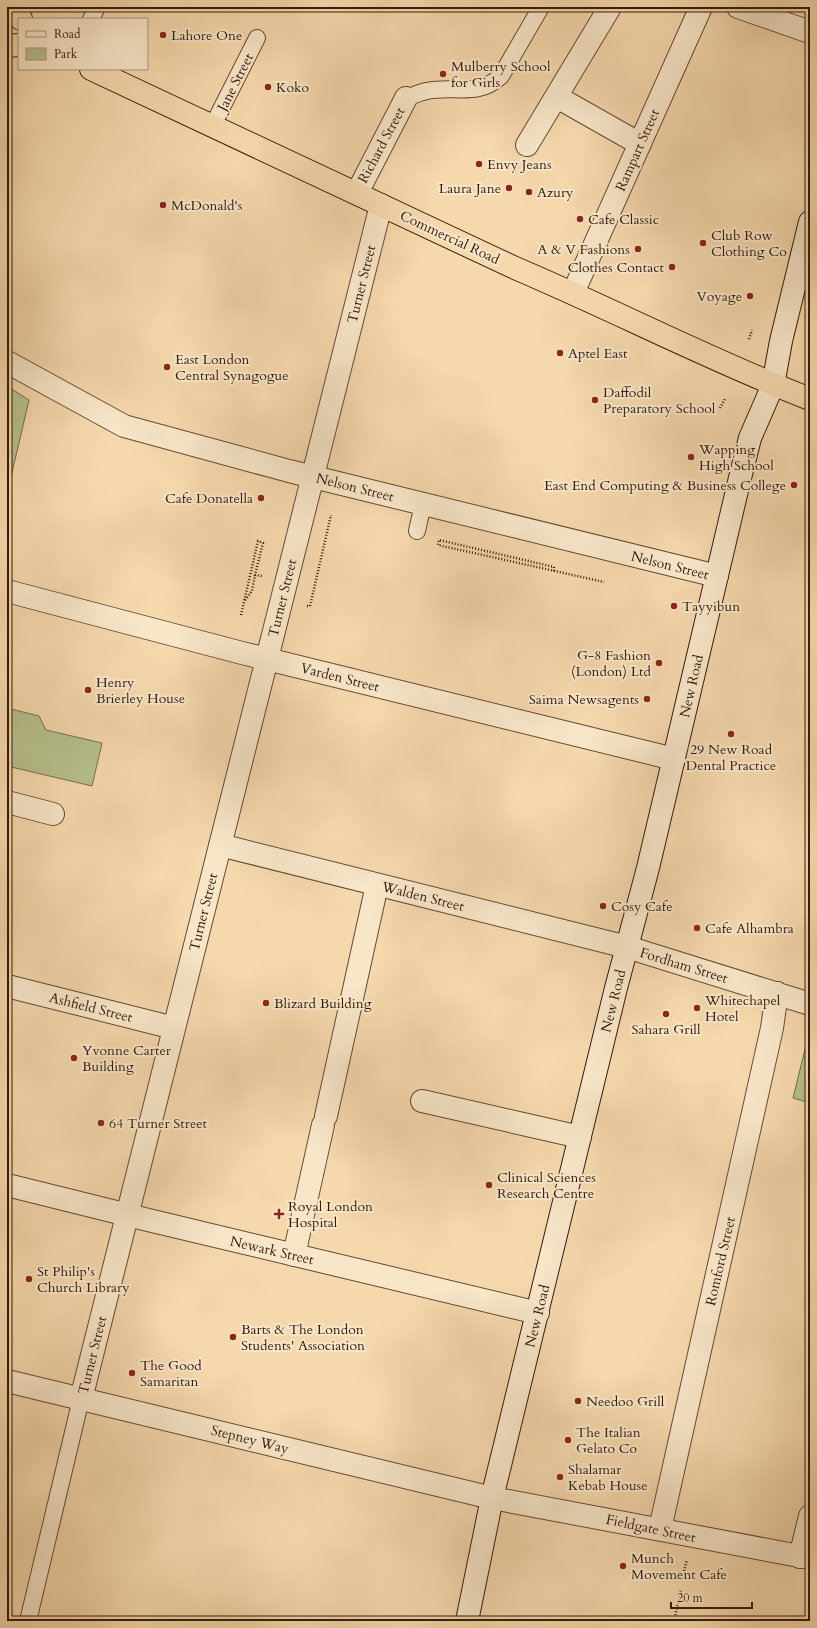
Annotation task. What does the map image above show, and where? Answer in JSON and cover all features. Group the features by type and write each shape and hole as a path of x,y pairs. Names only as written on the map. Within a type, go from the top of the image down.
{"highway":[{"path":"7,8 16,12 20,18"},
{"path":"7,46 18,45"},
{"name":"Commercial Road","path":"94,70 515,268 773,385 810,399"}],"street":[{"path":"527,145 610,7"},
{"name":"Rampart Street","path":"573,293 701,7"},
{"path":"738,7 810,32"},
{"path":"557,97 640,144"},
{"name":"Richard Street","path":"356,193 406,98"},
{"name":"Turner Street","path":"81,1399 381,204"},
{"name":"New Road","path":"467,1621 492,1498 627,947 648,868 750,438 773,385 781,341 810,222"},
{"name":"Nelson Street","path":"7,362 124,426 313,477 717,576"},
{"name":"Varden Street","path":"7,591 267,659 674,759"},
{"path":"7,802 53,814"},
{"name":"Walden Street","path":"220,845 627,947"},
{"path":"294,1255 377,885"},
{"name":"Fordham Street","path":"627,947 810,1004"},
{"name":"Ashfield Street","path":"7,986 174,1028"},
{"name":"Romford Street","path":"660,1529 772,1028 777,993"},
{"path":"422,1101 580,1137"},
{"name":"Newark Street","path":"7,1185 538,1313"},
{"name":"Stepney Way","path":"7,1381 266,1442 492,1498"},
{"name":"Fieldgate Street","path":"492,1498 805,1558"},
{"path":"805,1558 810,1516"}],"lane":[{"path":"91,18 97,7"},
{"path":"406,98 427,91 480,88 496,81 501,76 541,7"},
{"name":"Jane Street","path":"213,125 257,38"},
{"path":"417,531 422,504"},
{"name":"Turner Street","path":"28,1621 81,1399"}],"path":[{"path":"749,339 752,330"},
{"path":"720,408 725,399"},
{"path":"554,571 554,567 439,540 438,545 554,571 604,582"},
{"path":"241,615 244,601 258,542 263,542 252,590 244,601"},
{"path":"255,575 286,582"},
{"path":"684,1571 687,1556"},
{"path":"674,1621 681,1589"}],"green space":[{"path":"7,386 29,400 7,494"},
{"path":"7,708 39,716 46,730 102,743 92,786 7,766"},
{"path":"810,1033 810,1103 793,1098"}],"place":[{"name":"Lahore One","path":"163,35"},
{"name":"Mulberry School for Girls","path":"443,74"},
{"name":"Koko","path":"268,87"},
{"name":"Envy Jeans","path":"479,164"},
{"name":"Laura Jane","path":"509,188"},
{"name":"Azury","path":"529,192"},
{"name":"McDonald's","path":"163,205"},
{"name":"Cafe Classic","path":"580,219"},
{"name":"Club Row Clothing Co","path":"703,243"},
{"name":"A & V Fashions","path":"638,249"},
{"name":"Clothes Contact","path":"672,267"},
{"name":"Voyage","path":"750,296"},
{"name":"Aptel East","path":"560,353"},
{"name":"East London Central Synagogue","path":"167,367"},
{"name":"Daffodil Preparatory School","path":"595,400"},
{"name":"Wapping High School","path":"691,457"},
{"name":"East End Computing & Business College","path":"794,485"},
{"name":"Cafe Donatella","path":"261,498"},
{"name":"Tayyibun","path":"674,606"},
{"name":"G-8 Fashion (London) Ltd","path":"659,663"},
{"name":"Henry Brierley House","path":"88,690"},
{"name":"Saima Newsagents","path":"647,699"},
{"name":"29 New Road Dental Practice","path":"731,734"},
{"name":"Cosy Cafe","path":"603,906"},
{"name":"Cafe Alhambra","path":"697,928"},
{"name":"Blizard Building","path":"266,1003"},
{"name":"Whitechapel Hotel","path":"697,1008"},
{"name":"Sahara Grill","path":"666,1014"},
{"name":"Yvonne Carter Building","path":"74,1058"},
{"name":"64 Turner Street","path":"101,1123"},
{"name":"Clinical Sciences Research Centre","path":"489,1185"},
{"name":"Royal London Hospital","path":"279,1214"},
{"name":"St Philip's Church Library","path":"29,1279"},
{"name":"Barts & The London Students' Association","path":"233,1337"},
{"name":"The Good Samaritan","path":"132,1373"},
{"name":"Needoo Grill","path":"578,1401"},
{"name":"The Italian Gelato Co","path":"568,1440"},
{"name":"Shalamar Kebab House","path":"560,1477"},
{"name":"Munch Movement Cafe","path":"623,1566"}]}
